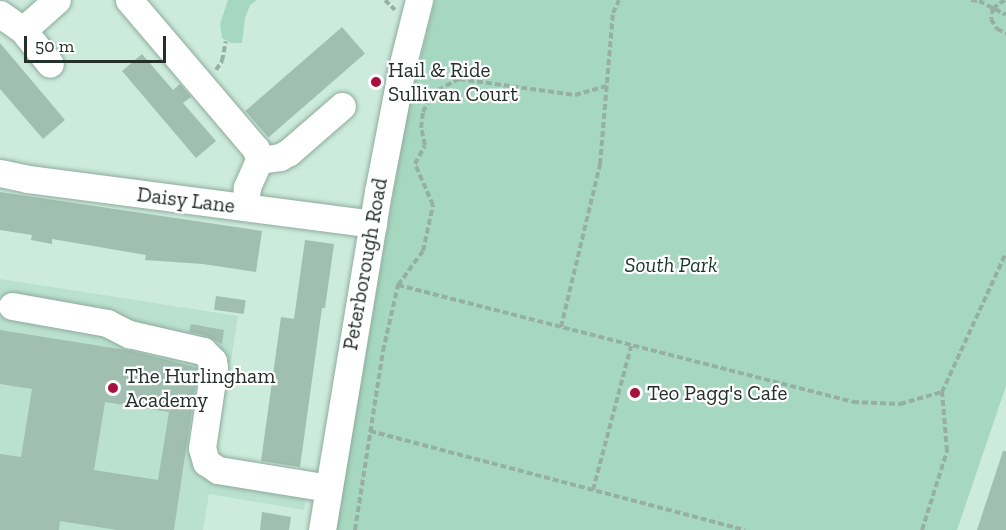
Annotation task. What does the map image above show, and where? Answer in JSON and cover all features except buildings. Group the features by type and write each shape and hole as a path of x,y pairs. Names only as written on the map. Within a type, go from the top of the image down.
{"street":[{"path":"23,30 57,0"},
{"path":"129,0 248,138 259,160"},
{"name":"Peterborough Road","path":"322,530 373,224 402,67 419,0"},
{"path":"0,14 23,30 50,64"},
{"path":"259,160 280,157 289,152 342,106"},
{"path":"245,207 247,187 259,160"},
{"name":"Daisy Lane","path":"0,173 28,179 373,224"},
{"path":"12,306 107,323 129,334 203,351 213,361 214,367 202,448 206,462 218,470 329,488"}],"path":[{"path":"561,327 600,164 613,13 619,0"},
{"path":"971,0 1006,15"},
{"path":"993,8 1005,0"},
{"path":"993,8 993,24 1006,33"},
{"path":"201,82 219,68 226,41"},
{"path":"355,530 383,351 398,285 423,251 433,205 415,164 425,145 422,128 423,112 438,90 459,79 575,95 607,86"},
{"path":"922,530 947,451 942,392 1006,253"},
{"path":"398,285 853,402 900,404 942,392"},
{"path":"593,490 631,346"},
{"path":"370,432 745,530"}],"shaded area":[{"name":"The Hurlingham Academy","path":"0,279 238,316 215,460 309,475 304,510 209,494 203,530 0,530"}],"green space":[{"path":"228,0 257,0 250,5 245,18 242,43 231,43 222,38 220,24"},
{"name":"South Park","path":"435,0 1006,0 1006,386 957,530 336,530 407,112"}],"place":[{"name":"Hail & Ride Sullivan Court","path":"376,82"},
{"name":"The Hurlingham Academy","path":"113,388"},
{"name":"Teo Pagg's Cafe","path":"635,393"}]}
